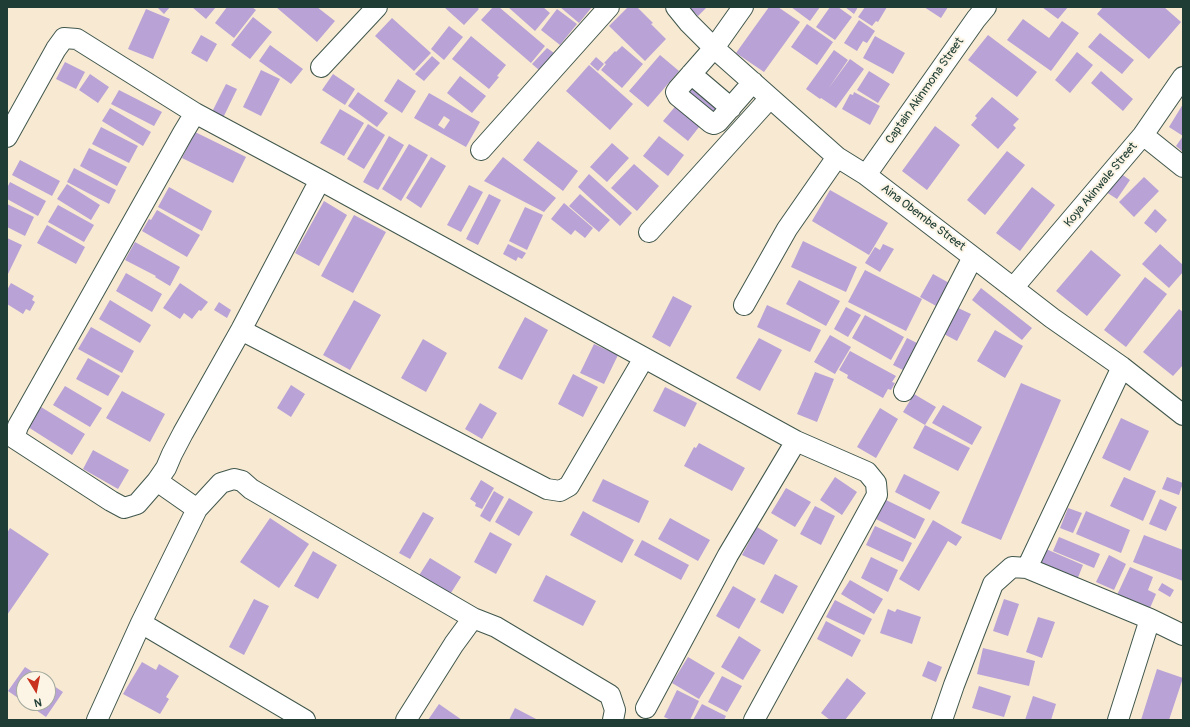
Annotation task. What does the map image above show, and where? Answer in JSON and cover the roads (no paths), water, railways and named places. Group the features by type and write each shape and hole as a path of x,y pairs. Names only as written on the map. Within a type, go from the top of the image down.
{"street":[{"path":"321,67 377,7"},
{"path":"481,150 609,7"},
{"name":"Aina Obembe Street","path":"676,7 689,23 714,48 837,157 866,175 974,256 1052,318 1181,411"},
{"path":"743,7 714,48 691,74 730,108 753,82"},
{"name":"Captain Akinmona Street","path":"866,175 986,7"},
{"path":"7,137 56,49 64,38 77,39 195,113 796,441 867,472 876,483 877,495 754,720"},
{"name":"Koya Akinwale Street","path":"1013,288 1143,135 1183,77"},
{"path":"649,232 770,98"},
{"path":"195,113 18,426 10,437 124,508 137,504 166,468 183,433 241,330 320,180"},
{"path":"1143,135 1183,167"},
{"path":"744,306 788,229 837,157"},
{"path":"904,391 974,256"},
{"path":"241,330 547,489 560,491 569,486 644,358"},
{"path":"1027,568 1122,367"},
{"path":"646,708 728,555 796,441"},
{"path":"97,720 141,623 197,509 222,483 234,479 242,481 251,488 473,618 496,627 610,695 615,710 613,720"},
{"path":"157,481 197,509"},
{"path":"942,720 993,584 1012,567 1027,568 1150,619 1183,635"},
{"path":"406,720 454,644 473,618"},
{"path":"1118,720 1150,619"},
{"path":"141,623 305,720"}]}
